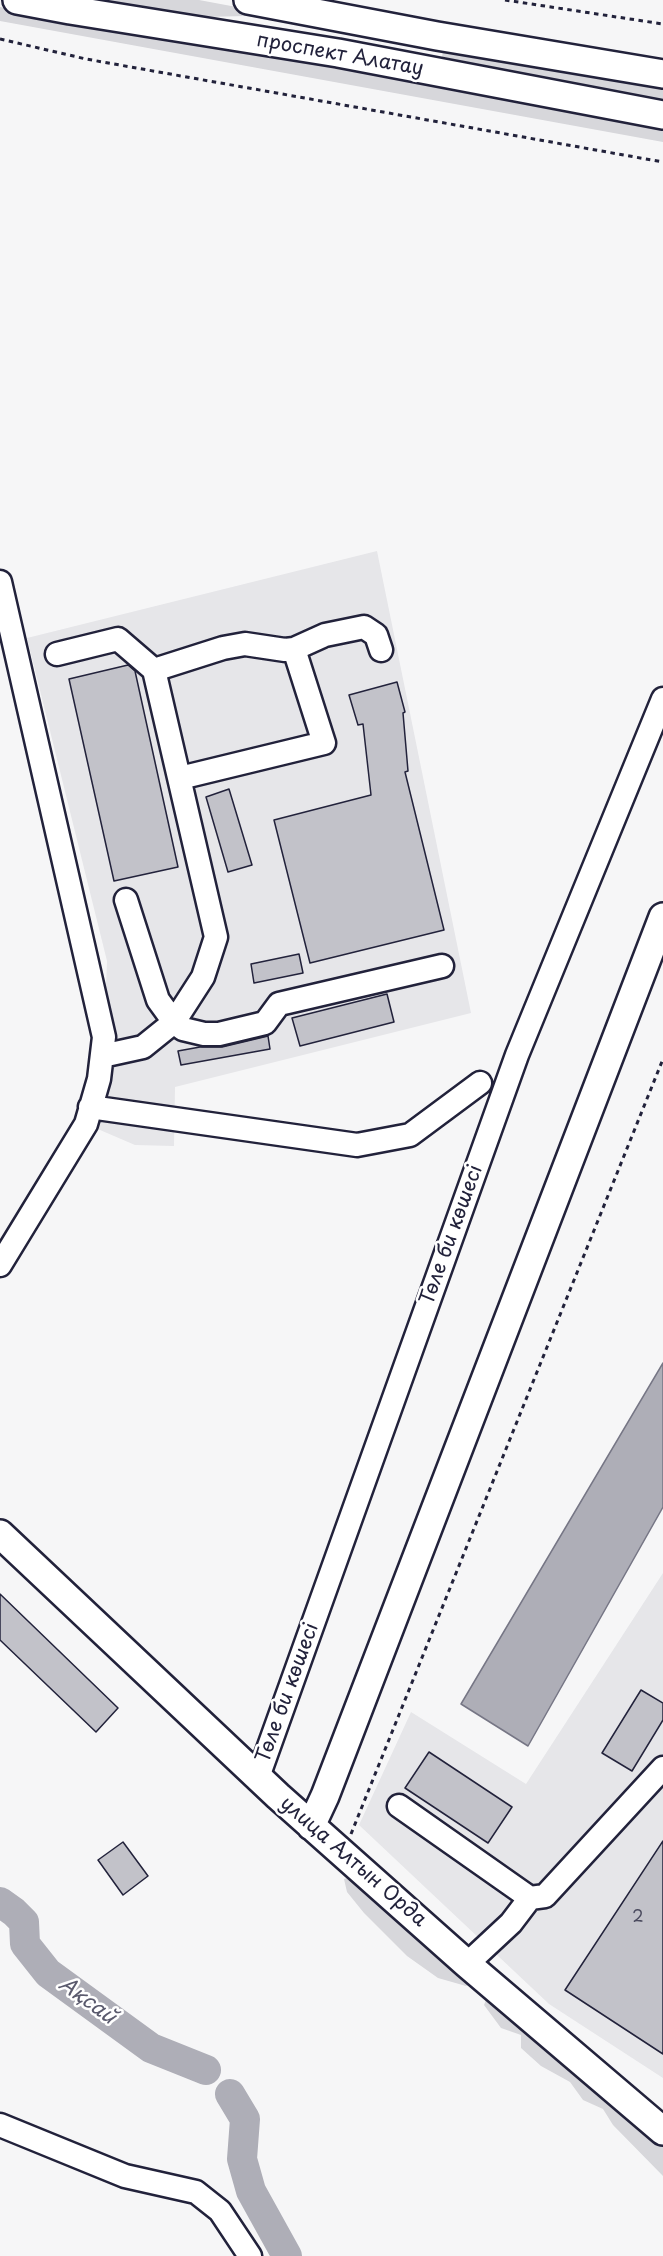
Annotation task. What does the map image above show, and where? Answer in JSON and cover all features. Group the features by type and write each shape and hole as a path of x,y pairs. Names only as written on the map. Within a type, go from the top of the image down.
{"main road":[{"name":"проспект Алатау","path":"17,0 338,53 663,115"},
{"name":"проспект Алатау","path":"248,0 437,36 663,74"},
{"path":"429,71 437,36"},
{"path":"311,1826 325,1796 663,917"},
{"name":"улица Алтын Орда","path":"0,1534 311,1826 467,1964 663,2131"}],"street":[{"path":"0,582 104,1037 99,1079 86,1124 0,1265"},
{"path":"154,670 224,648 245,644 285,650 294,649 325,635 364,627 376,635 381,650"},
{"path":"57,654 118,639 154,670 216,937 203,977 174,1022 143,1047 102,1056"},
{"path":"180,778 324,743 294,649"},
{"name":"Төле би көшесі","path":"258,1778 517,1054 663,699"},
{"path":"126,900 158,1000 174,1022 183,1029 204,1034 219,1034 265,1023 279,1004 442,966"},
{"path":"90,1107 357,1145 410,1135 480,1083"},
{"path":"399,1806 530,1898 545,1896 663,1768"},
{"path":"467,1964 510,1923 530,1898"},
{"path":"0,2125 125,2176 196,2192 220,2211 250,2256"}],"path":[{"path":"505,0 663,24"},
{"path":"0,39 86,58 663,162"},
{"path":"343,1854 663,1059"}],"shaded area":[{"path":"96,0 199,0 408,39 246,16 203,17"},
{"path":"0,7 330,63 663,125 663,142 0,21"},
{"path":"444,45 663,84 663,100 442,57"},
{"path":"377,551 471,1013 175,1087 174,1146 135,1145 86,1124 104,1037 107,961 27,638"},
{"path":"663,1363 663,1507 528,1746 461,1704"},
{"path":"663,1573 663,2078 549,2004 359,1825 411,1712 526,1784"},
{"path":"356,1875 379,1894 385,1909 403,1919 476,1981 466,1986 438,1978 407,1956 364,1913 347,1892 344,1879"},
{"path":"488,1995 663,2141 663,2176 613,2125 603,2109 583,2100 570,2082 541,2066 521,2048 521,2035 501,2028 484,2005"}],"building":[{"path":"128,665 135,671 178,867 114,881 69,679"},
{"path":"397,682 405,712 403,713 408,771 405,772 444,930 310,963 274,820 371,795 363,724 358,725 349,695"},
{"path":"229,789 252,865 228,872 206,797"},
{"path":"299,954 303,973 254,983 251,964"},
{"path":"387,994 394,1022 300,1046 292,1018"},
{"path":"268,1036 270,1049 181,1065 178,1051 200,1047 222,1047"},
{"path":"0,1594 118,1708 96,1732 0,1640"},
{"path":"641,1690 663,1703 663,1720 632,1771 602,1753"},
{"path":"429,1752 512,1807 488,1843 405,1788"},
{"path":"663,1841 663,2054 565,1990"},
{"path":"123,1842 148,1876 123,1895 98,1860"}],"waterway":[{"name":"Ақсай","path":"0,1902 24,1922 25,1944 48,1973 151,2048 206,2070"},
{"name":"Ақсай","path":"230,2094 245,2119 242,2159 251,2191 287,2256"}]}
